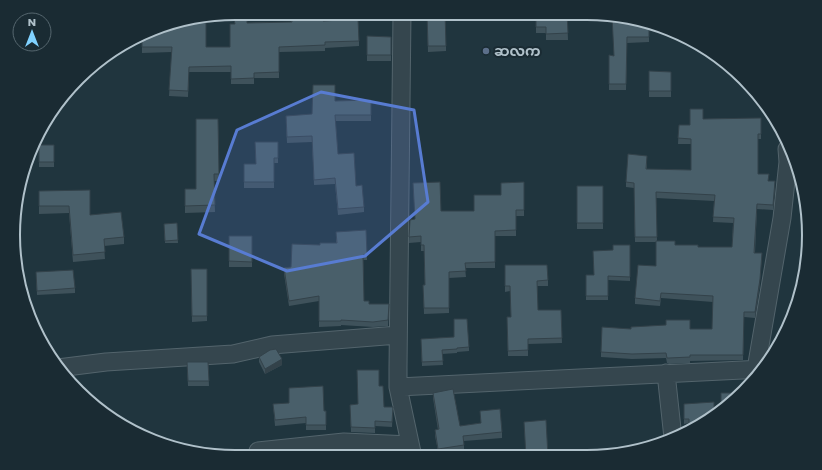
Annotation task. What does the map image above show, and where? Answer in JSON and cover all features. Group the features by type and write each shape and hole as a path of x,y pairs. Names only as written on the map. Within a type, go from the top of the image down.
{"street":[{"path":"402,20 398,388 411,450"},
{"path":"761,361 782,218 788,157"},
{"path":"65,367 106,362 233,354 272,345 398,335"},
{"path":"398,388 755,369"},
{"path":"666,373 673,432"},
{"path":"290,450 344,442 404,450"}],"highlighted area":[{"path":"321,92 414,110 428,202 365,256 287,271 199,234 237,130"}],"building":[{"path":"234,20 247,20 247,23 292,22 292,20 358,20 359,41 325,42 325,45 279,47 279,72 254,73 254,78 231,79 231,66 189,67 188,91 169,90 172,47 142,47 142,41 153,36 179,27 206,22 206,47 230,47 230,24 235,24"},
{"path":"427,20 445,20 446,46 428,46"},
{"path":"536,20 567,20 568,33 546,34 546,27 536,27"},
{"path":"612,22 649,29 649,37 627,37 626,84 609,84 609,55 614,56"},
{"path":"367,36 391,37 391,55 367,55"},
{"path":"649,71 671,72 671,91 649,91"},
{"path":"313,85 335,85 335,101 371,100 371,115 335,115 338,154 354,153 356,186 362,185 364,207 338,209 335,178 314,180 312,136 287,137 286,116 312,114"},
{"path":"690,109 703,109 703,119 761,118 761,134 758,134 758,174 769,174 768,181 775,181 773,205 757,204 754,253 762,253 760,279 755,312 744,312 743,355 690,355 690,357 667,358 666,353 632,354 601,352 602,327 631,329 631,327 666,325 666,320 690,320 690,329 712,329 713,296 661,293 660,301 635,298 638,265 656,266 656,241 675,241 675,245 698,245 698,247 732,247 734,218 713,217 715,195 656,192 657,237 635,237 634,183 626,182 628,154 647,156 646,169 691,170 691,139 678,138 679,125 690,125"},
{"path":"196,119 218,119 219,174 214,174 215,205 185,206 185,189 196,189"},
{"path":"255,142 278,142 278,158 274,158 274,182 244,182 244,164 256,164"},
{"path":"40,145 54,145 54,162 39,162"},
{"path":"440,182 441,211 474,211 474,195 501,195 501,183 524,182 524,210 516,210 516,230 495,231 495,262 465,263 466,271 449,272 449,308 424,308 424,245 421,245 421,236 409,237 410,220 415,219 413,183"},
{"path":"577,186 603,186 603,223 577,223"},
{"path":"90,190 90,215 121,212 124,237 104,239 105,252 73,255 69,206 39,206 39,191"},
{"path":"177,223 178,240 165,241 164,224"},
{"path":"366,230 367,254 363,255 364,301 369,301 369,304 389,304 388,320 373,322 341,320 319,321 319,296 289,301 284,268 291,267 292,244 320,245 320,243 337,243 336,232"},
{"path":"229,236 252,236 252,262 229,261"},
{"path":"613,245 630,245 630,277 608,276 608,296 586,296 586,275 594,275 593,251 613,250"},
{"path":"505,265 547,265 548,280 537,281 538,310 561,310 562,338 528,339 528,350 508,351 507,317 511,317 510,286 505,286"},
{"path":"191,269 207,269 207,316 192,316"},
{"path":"73,270 75,288 37,291 36,272"},
{"path":"454,319 467,319 469,347 442,350 443,361 422,362 421,339 454,337"},
{"path":"276,349 282,359 265,369 259,357 270,350"},
{"path":"187,362 208,362 209,381 188,381"},
{"path":"357,370 379,370 379,386 383,386 384,407 393,407 392,422 375,421 375,428 351,427 350,405 358,404"},
{"path":"323,386 326,425 306,425 306,417 275,420 273,404 289,403 289,388"},
{"path":"453,389 460,426 481,423 480,411 500,409 502,432 463,436 464,445 438,449 435,430 439,429 433,393"},
{"path":"721,393 733,393 721,404"},
{"path":"714,402 714,409 689,424 689,419 684,419 684,404"},
{"path":"546,420 548,450 526,450 524,422"}],"place":[{"name":"ဆလက","path":"486,51"}]}
